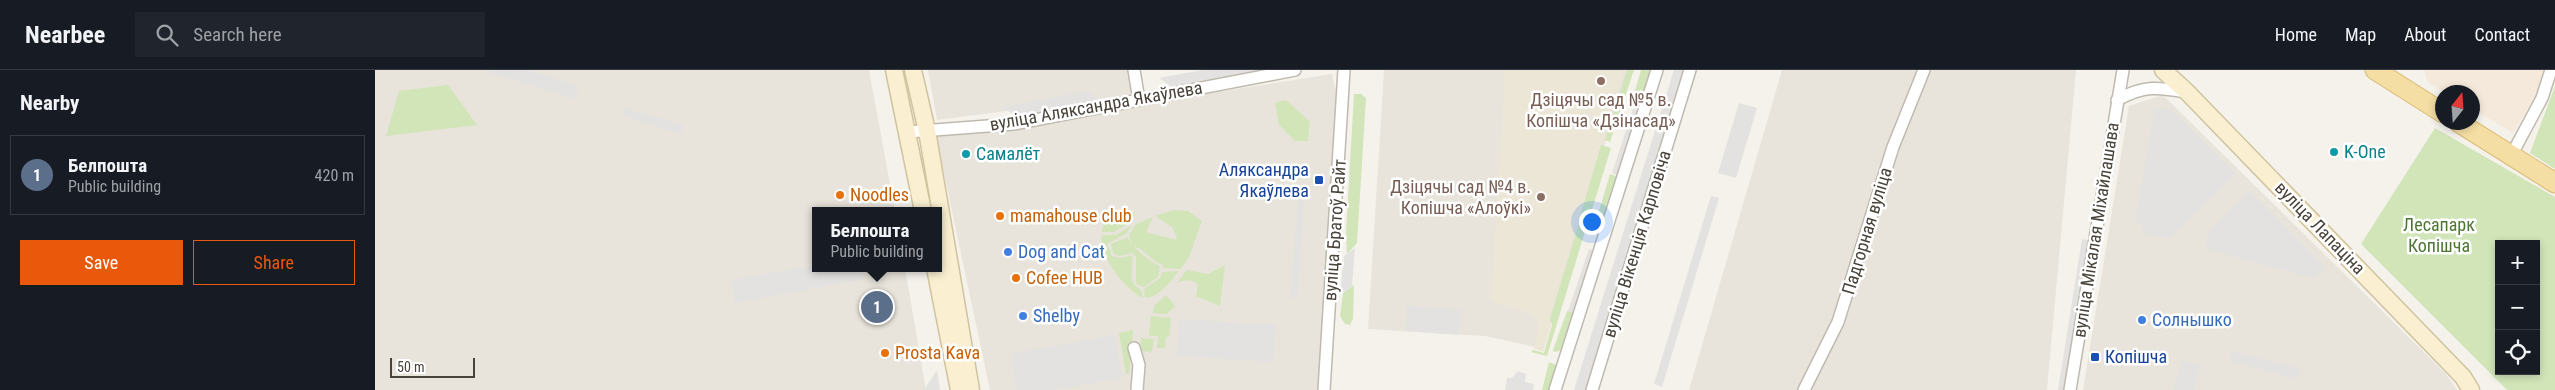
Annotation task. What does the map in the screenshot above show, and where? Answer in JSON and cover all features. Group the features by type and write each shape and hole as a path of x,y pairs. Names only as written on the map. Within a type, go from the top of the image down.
{"main road":[{"path":"895,70 922,207"},
{"path":"913,70 927,131 940,207"},
{"name":"вуліца Лапаціна","path":"2163,70 2187,92 2451,364 2471,390"},
{"path":"2375,70 2435,107"},
{"path":"2470,130 2555,183"},
{"path":"942,219 971,390"},
{"path":"936,272 959,390"}],"street":[{"path":"1134,70 1139,100"},
{"name":"вуліца Аляксандра Якаўлева","path":"908,132 1014,124 1295,70"},
{"name":"вуліца Братоў Райт","path":"1324,390 1344,70"},
{"path":"1555,390 1657,70"},
{"name":"вуліца Вікенція Карповіча","path":"1592,390 1690,70"},
{"name":"Падгорная вуліца","path":"1804,390 1838,322 1893,147 1924,70"},
{"name":"вуліца Мікалая Міхайлашава","path":"2070,390 2123,70"},
{"path":"2511,156 2542,98 2551,70"},
{"path":"2117,100 2137,89 2153,87 2187,92"},
{"path":"1134,348 1139,365 1137,390"}],"shaded area":[{"path":"375,70 869,70 894,207 812,207 812,272 906,272 926,390 375,390"},
{"path":"489,70 528,70 579,86 575,99 488,72"},
{"path":"928,70 1134,70 1137,94 937,120"},
{"path":"1202,70 1266,70 1174,88 1159,78"},
{"path":"1384,70 1629,70 1579,223 1544,349 1485,336 1368,329"},
{"name":"Дзіцячы сад №4 в. Копішча «Алоўкі»","path":"1505,70 1624,70 1549,318 1551,325 1543,352 1533,348 1539,327 1533,314 1491,301"},
{"path":"1674,70 1684,70 1588,390 1574,390"},
{"path":"1782,70 2076,70 2047,390 1689,390"},
{"path":"2424,70 2547,70 2546,78 2513,133 2480,113 2480,85 2435,85 2435,87 2428,83"},
{"path":"1332,74 1337,95 1337,127 1318,390 990,390 936,136"},
{"path":"1087,91 1102,101 1018,117 1002,107"},
{"path":"2163,95 2446,374 2457,390 2083,390 2129,106"},
{"path":"1739,103 1757,108 1736,178 1718,173"},
{"path":"625,108 684,125 681,134 623,116"},
{"path":"1633,109 1640,111 1620,176 1612,173"},
{"path":"2154,109 2171,110 2236,174 2169,239 2145,234 2141,225 2135,222"},
{"path":"1299,185 1306,185 1297,298 1290,297"},
{"path":"2249,190 2325,267 2314,278 2206,249 2208,233"},
{"path":"1711,196 1719,198 1662,387 1654,384"},
{"path":"2082,239 2095,241 2070,390 2058,390"},
{"path":"1355,248 1352,286 1340,295 1344,256"},
{"path":"1589,249 1596,251 1577,313 1568,311"},
{"path":"812,266 812,272 864,272 865,279 735,303 731,280"},
{"path":"1407,305 1461,310 1459,335 1405,331"},
{"path":"1179,319 1276,325 1273,362 1177,356"},
{"path":"1115,335 1123,378 1054,390 1017,390 1010,354"},
{"path":"2231,351 2301,369 2298,379 2229,361"},
{"path":"2182,360 2201,365 2194,390 2173,390"},
{"path":"937,370 940,390 924,390"},
{"path":"1518,371 1526,374 1525,382 1534,384 1533,390 1505,390 1507,378 1512,378"}],"green space":[{"path":"1627,70 1634,70 1610,142 1605,140"},
{"path":"1641,70 1652,70 1638,110 1631,105"},
{"path":"448,85 477,125 386,136 399,91"},
{"path":"2555,86 2555,169 2530,153"},
{"path":"1354,94 1361,94 1366,98 1357,243 1347,254 1346,232"},
{"path":"1286,100 1310,122 1308,141 1295,141 1279,125 1275,103"},
{"name":"Лесапарк Копішча","path":"2435,128 2435,130 2438,130 2555,197 2555,390 2507,390 2361,244"},
{"path":"1601,145 1611,148 1589,219 1580,217"},
{"path":"1610,174 1618,177 1606,216 1596,221"},
{"path":"1174,210 1188,211 1202,221 1189,257 1181,269 1163,268 1163,265 1133,246 1129,235 1136,224 1153,217 1146,232 1176,240 1177,237 1172,227 1155,216"},
{"path":"1135,212 1133,221 1114,232 1102,232 1105,216"},
{"path":"1579,223 1587,225 1547,356 1531,352 1533,350 1544,353 1552,325 1550,319"},
{"path":"1132,225 1127,233 1107,244 1112,256 1121,258 1132,255 1133,282 1140,289 1143,298 1128,288 1114,271 1108,262 1102,243 1102,235 1116,235"},
{"path":"1128,237 1141,254 1160,266 1158,277 1144,287 1136,284 1136,257 1132,253 1120,256 1113,253 1111,244"},
{"path":"1225,265 1220,306 1196,296 1198,285 1193,281 1186,280 1177,283 1187,270 1208,274"},
{"path":"1179,271 1160,292 1145,298 1144,289 1160,278 1162,272"},
{"path":"1354,285 1353,319 1350,325 1345,324 1340,316 1343,293"},
{"path":"1166,295 1175,306 1167,314 1153,313 1154,306"},
{"path":"1567,311 1575,312 1563,350 1554,352 1553,350"},
{"path":"1151,316 1171,318 1169,337 1166,337 1165,348 1157,348 1158,336 1149,336"},
{"path":"1133,330 1129,374 1126,374 1119,333"},
{"path":"1141,338 1154,339 1152,352 1140,351"},
{"path":"1549,362 1556,365 1557,372 1550,390 1542,390"}],"place":[{"name":"Дзіцячы сад №5 в. Копішча «Дзінасад»","path":"1601,81"},
{"name":"K-One","path":"2334,152"},
{"name":"Самалёт","path":"966,154"},
{"name":"Аляксандра Якаўлева","path":"1319,180"},
{"name":"Noodles","path":"840,195"},
{"name":"Дзіцячы сад №4 в. Копішча «Алоўкі»","path":"1541,197"},
{"name":"mamahouse club","path":"1000,216"},
{"name":"Dog and Cat","path":"1008,252"},
{"name":"Cofee HUB","path":"1016,278"},
{"name":"Белпошта","path":"877,307"},
{"name":"Shelby","path":"1023,316"},
{"name":"Солнышко","path":"2142,320"},
{"name":"Prosta Kava","path":"885,353"},
{"name":"Копішча","path":"2095,357"}]}
